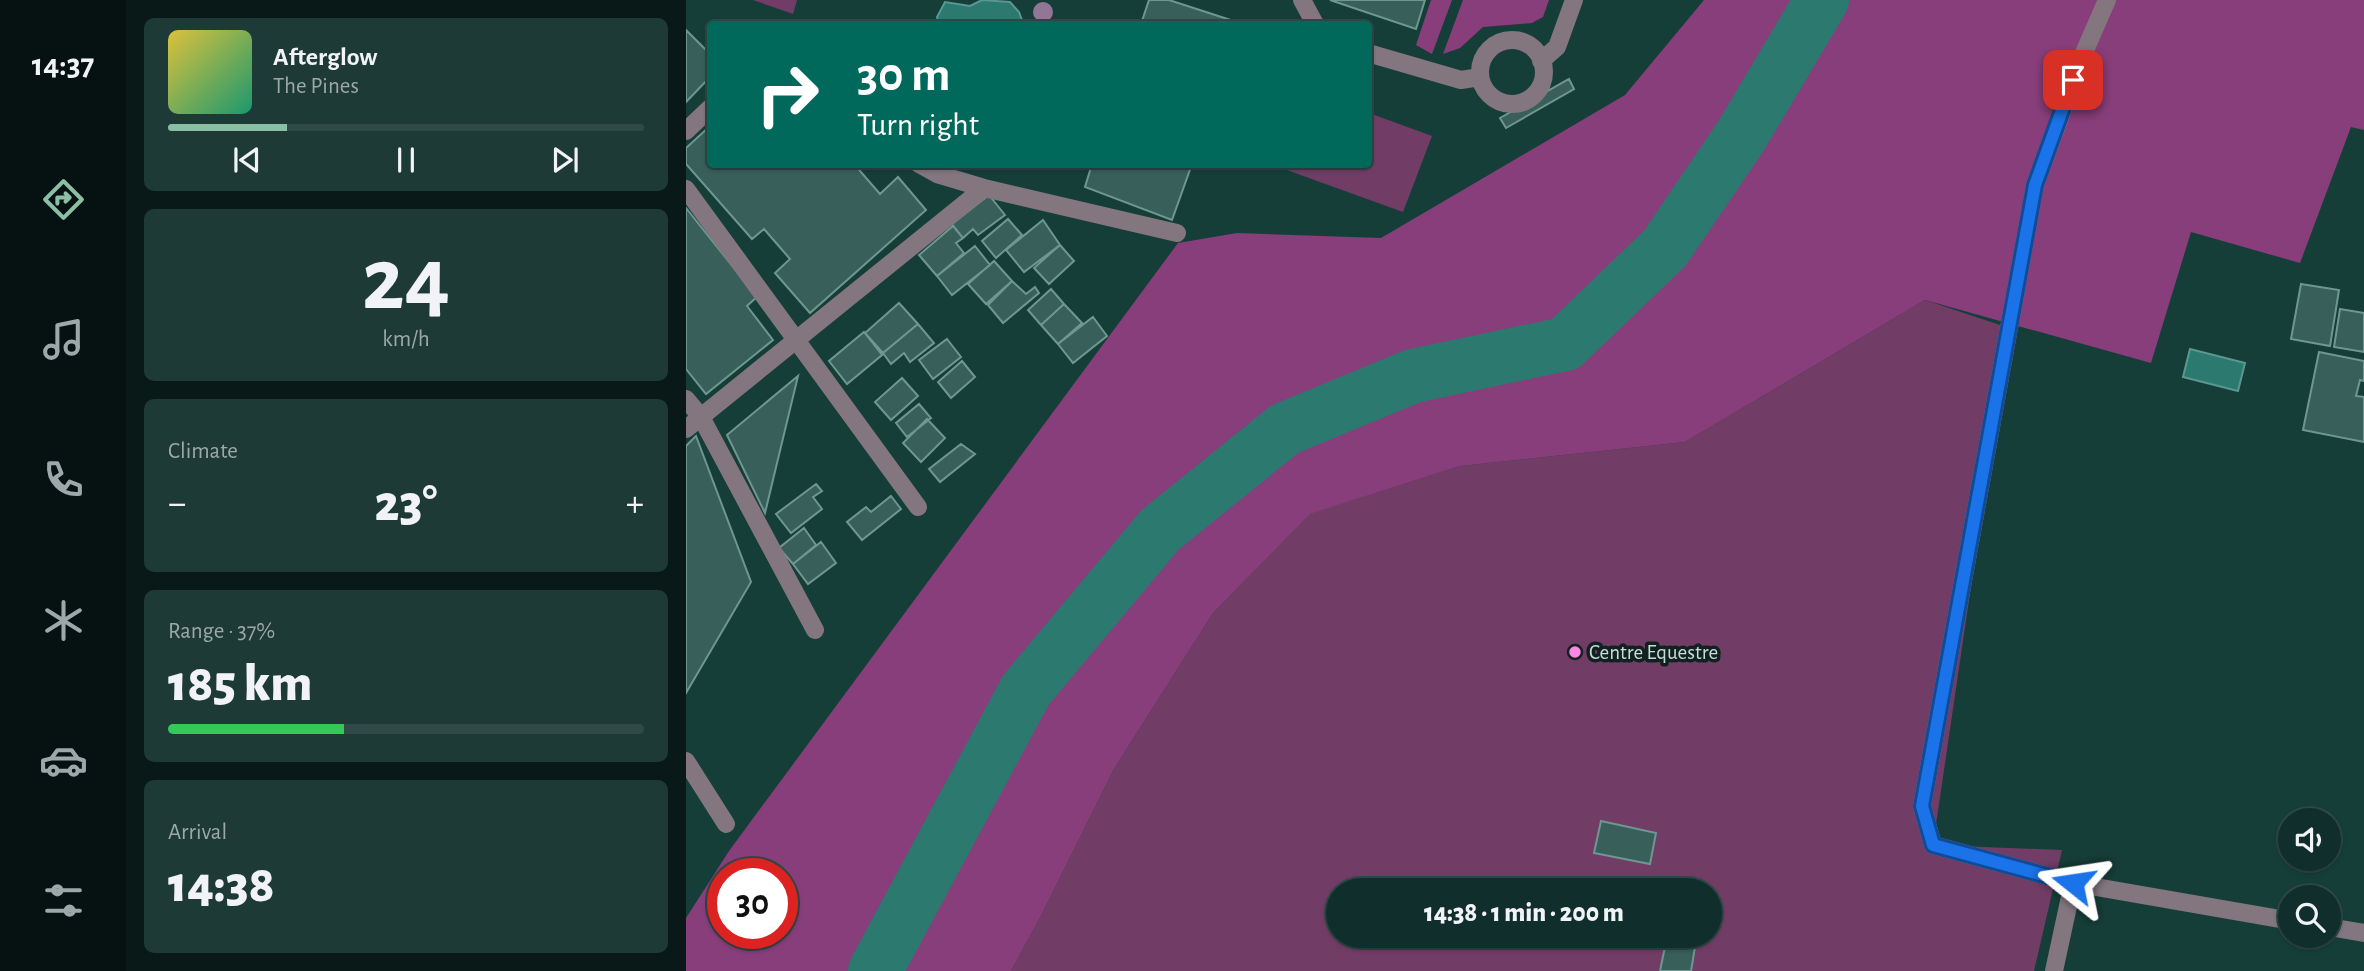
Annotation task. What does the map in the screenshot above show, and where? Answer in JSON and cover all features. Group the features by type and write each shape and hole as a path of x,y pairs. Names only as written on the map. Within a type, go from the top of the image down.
{"street":[{"path":"1302,0 1313,21"},
{"path":"1541,61 1557,47 1574,0"},
{"path":"2107,0 2083,55 2035,185 1922,806 1933,845 2073,883 2278,918"},
{"path":"1507,40 1524,41 1537,51 1541,61 1544,67 1542,84 1532,97 1517,104 1500,102 1487,93 1480,77 1482,60 1492,46 1507,40"},
{"path":"1372,53 1461,80 1480,77"},
{"path":"686,131 707,111"},
{"path":"926,168 937,174 984,188 1177,233"},
{"path":"686,429 984,188"},
{"path":"686,189 918,507"},
{"path":"686,398 701,417 815,630"},
{"path":"686,761 726,824"},
{"path":"2054,971 2073,883"},
{"path":"2341,929 2364,933"}],"shaded area":[{"path":"753,0 797,0 793,14"},
{"path":"1431,0 1452,0 1432,54 1416,45"},
{"path":"1463,0 1549,0 1543,17 1532,23 1483,27 1460,48 1443,54"},
{"path":"1704,0 2364,0 2364,130 2351,127 2300,263 2191,232 2151,363 1925,300 1685,442 1460,466 1310,514 1213,613 1114,769 1011,971 686,971 686,918 707,885 707,949 798,949 798,858 725,858 1178,243 1237,233 1381,238 1625,95"},
{"path":"1372,114 1432,136 1403,212 1281,168 1372,168"},
{"name":"Centre Equestre","path":"1925,300 2009,328 1933,845 2062,850 2034,971 1011,971 1114,769 1213,613 1309,514 1460,466 1685,442"}],"water":[{"path":"982,0 1010,2 1019,12 1022,21 938,21 937,17 945,2 970,6"},
{"path":"2190,349 2245,363 2238,391 2183,377"}],"building":[{"path":"1149,0 1169,0 1234,21 1142,21"},
{"path":"1330,0 1425,0 1416,29"},
{"path":"686,30 707,51 707,80 686,102"},
{"path":"1569,79 1574,89 1506,128 1500,118"},
{"path":"707,129 707,168 857,168 880,194 898,177 926,210 810,313 775,273 790,259 764,229 752,239 686,164 686,148"},
{"path":"1091,168 1191,168 1172,220 1085,187"},
{"path":"989,195 1005,215 978,235 973,229 963,238 952,224"},
{"path":"686,208 757,297 747,306 773,340 706,394 686,369"},
{"path":"1008,219 1022,235 996,258 982,241"},
{"path":"1043,220 1060,245 1024,272 1006,250"},
{"path":"953,226 963,238 956,243 964,253 937,276 919,255"},
{"path":"1060,245 1074,261 1049,284 1034,268"},
{"path":"975,246 990,265 952,295 937,276"},
{"path":"994,261 1012,281 986,304 968,284"},
{"path":"1012,281 1026,294 1035,287 1039,293 1003,323 988,305"},
{"path":"2301,284 2339,290 2330,346 2291,339"},
{"path":"1051,289 1064,304 1041,325 1028,310"},
{"path":"899,303 918,324 883,353 865,333"},
{"path":"1064,304 1082,323 1058,344 1041,325"},
{"path":"2340,309 2364,313 2364,352 2334,347"},
{"path":"1093,317 1107,336 1073,363 1058,344"},
{"path":"918,324 934,343 910,362 904,353 891,364 883,353"},
{"path":"864,332 882,355 847,384 829,361"},
{"path":"947,339 961,357 933,379 919,360"},
{"path":"2319,352 2364,361 2364,381 2360,380 2356,396 2364,397 2364,442 2303,430"},
{"path":"962,361 975,377 951,398 938,382"},
{"path":"798,376 765,513 727,435"},
{"path":"902,378 918,396 891,420 875,402"},
{"path":"919,404 931,418 907,437 896,423"},
{"path":"927,419 945,438 921,462 903,443"},
{"path":"696,436 751,582 686,693 686,446"},
{"path":"961,444 975,454 940,482 929,469"},
{"path":"816,484 822,491 813,497 822,509 791,533 776,514"},
{"path":"891,496 901,509 862,540 847,522 866,507 871,512"},
{"path":"804,528 816,545 793,564 779,548"},
{"path":"821,542 836,563 808,584 793,564"},
{"path":"1601,821 1656,833 1650,864 1594,853"},
{"path":"1665,948 1695,948 1691,971 1660,971"}],"waterway":[{"path":"875,971 1026,690 1160,530 1285,429 1413,376 1565,344 1665,248 1741,136 1822,0"}],"place":[{"name":"Centre Equestre","path":"1575,652"}],"route":[{"path":"2073,80 2035,185 1922,806 1933,845 2073,883"}]}
